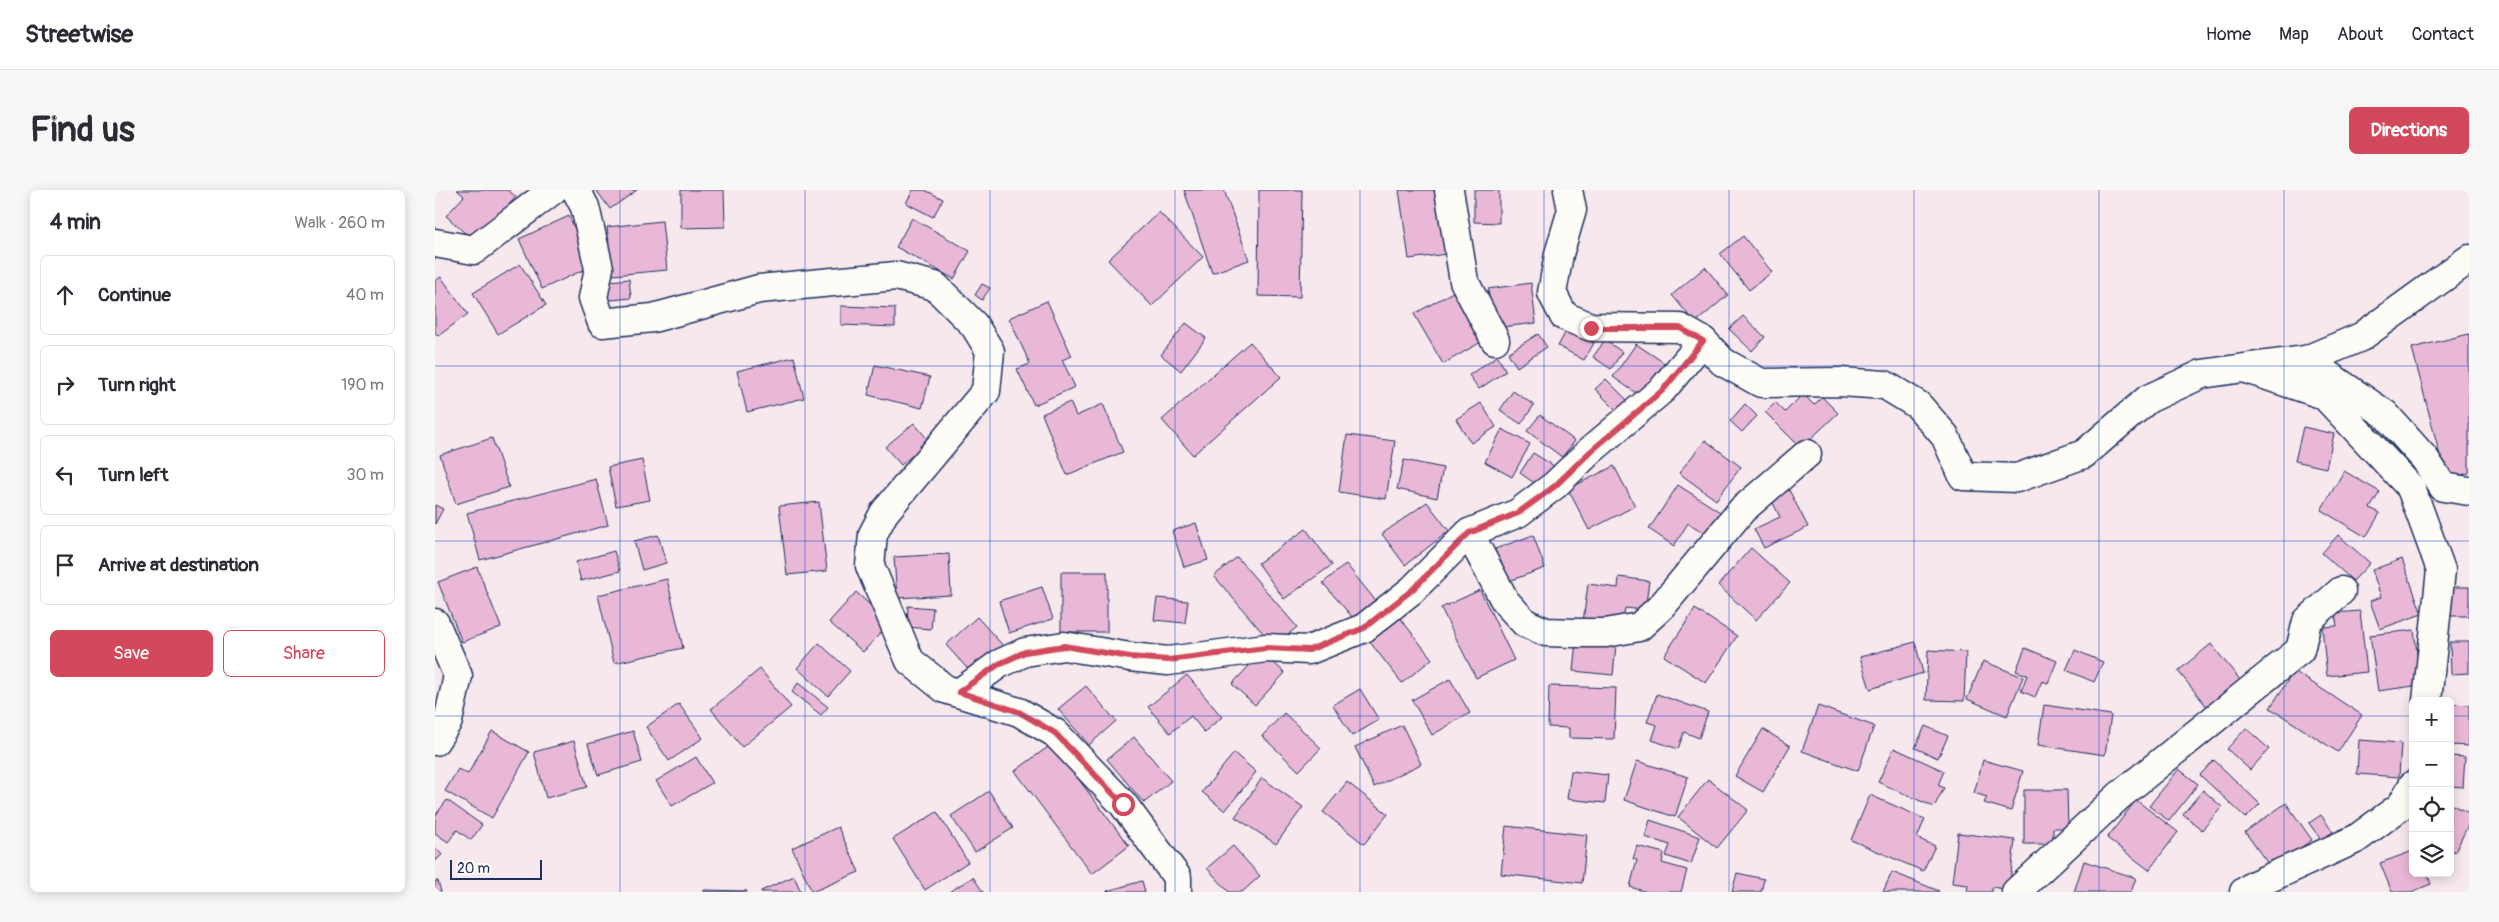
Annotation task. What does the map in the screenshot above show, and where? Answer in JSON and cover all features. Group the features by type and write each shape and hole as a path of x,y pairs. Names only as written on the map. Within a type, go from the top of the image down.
{"street":[{"path":"435,243 474,250 553,190"},
{"path":"576,190 585,207 599,268 593,298 602,323 653,318 759,289 896,276 935,286 974,325 990,351 986,391 884,513 873,534 870,566 910,661 945,689 1019,712 1055,733 1123,804 1177,877 1177,892"},
{"path":"1449,190 1464,281 1495,340"},
{"path":"1568,190 1572,210 1559,254 1552,294 1564,316 1591,328 1680,328 1703,341 1723,362 1761,383 1841,382 1885,386 1918,405 1945,436 1963,476 2017,478 2084,454 2149,399 2201,374 2306,360 2361,337 2469,259"},
{"path":"959,692 999,664 1025,652 1064,646 1130,657 1168,660 1266,648 1309,650 1364,628 1412,590 1469,533 1518,513 1555,486 1590,452 1663,390 1703,341"},
{"path":"2306,360 2385,414 2425,459 2443,486 2469,491"},
{"path":"2244,368 2324,395 2411,488 2441,570 2427,697"},
{"path":"1469,533 1505,601 1525,623 1546,632 1606,633 1639,627 1662,606 1742,510 1807,454"},
{"path":"2016,892 2119,796 2300,650 2307,621 2341,591"},
{"path":"435,623 458,676 448,722 435,741"},
{"path":"2244,892 2254,885 2356,840 2401,806 2412,787"}],"building":[{"path":"457,190 508,190 516,197 475,242 446,216 464,196"},
{"path":"596,190 637,190 610,209"},
{"path":"681,190 724,190 725,227 681,228"},
{"path":"913,190 925,190 943,199 933,217 906,203"},
{"path":"1184,190 1224,190 1249,260 1212,273"},
{"path":"1259,190 1302,190 1300,297 1258,296"},
{"path":"1399,190 1438,190 1447,254 1409,259"},
{"path":"1474,190 1499,190 1499,223 1474,222"},
{"path":"1159,212 1203,257 1152,306 1108,260"},
{"path":"569,216 592,266 542,289 519,239"},
{"path":"912,218 970,251 954,279 896,247"},
{"path":"662,221 667,270 613,275 607,227"},
{"path":"1743,236 1772,272 1749,290 1720,254"},
{"path":"520,264 546,305 498,334 473,293"},
{"path":"1705,267 1728,295 1695,323 1672,295"},
{"path":"441,277 468,314 438,336 435,332 435,281"},
{"path":"629,279 631,298 602,301 601,282"},
{"path":"1531,283 1536,323 1493,328 1488,289"},
{"path":"982,284 990,288 982,300 975,295"},
{"path":"1460,288 1488,338 1443,364 1414,314"},
{"path":"1047,301 1072,356 1062,360 1075,387 1034,405 1017,369 1030,364 1009,318"},
{"path":"841,306 895,308 895,327 841,325"},
{"path":"1743,316 1765,337 1752,351 1729,329"},
{"path":"1186,323 1206,338 1181,371 1161,355"},
{"path":"1568,328 1594,343 1584,360 1558,346"},
{"path":"1538,334 1547,347 1517,367 1508,353"},
{"path":"2469,334 2469,473 2446,479 2412,348"},
{"path":"1605,340 1622,352 1611,369 1593,357"},
{"path":"1250,342 1281,377 1193,455 1162,420"},
{"path":"1636,344 1669,366 1646,400 1613,377"},
{"path":"1497,356 1506,371 1479,389 1469,375"},
{"path":"794,357 804,398 747,412 737,371"},
{"path":"875,365 930,377 922,408 868,395"},
{"path":"1606,379 1629,402 1619,413 1595,389"},
{"path":"1513,391 1534,405 1521,424 1500,410"},
{"path":"1803,394 1814,405 1822,397 1838,413 1801,448 1765,412 1775,402 1785,412"},
{"path":"1070,402 1076,416 1103,404 1123,452 1067,475 1042,414"},
{"path":"1481,403 1496,427 1471,443 1456,419"},
{"path":"1745,404 1757,416 1742,432 1730,421"},
{"path":"1540,415 1575,441 1562,457 1527,431"},
{"path":"914,423 929,441 901,465 885,447"},
{"path":"2303,427 2334,434 2326,468 2295,461"},
{"path":"1502,429 1530,444 1512,477 1485,462"},
{"path":"1347,435 1395,441 1386,499 1339,492"},
{"path":"492,438 509,487 456,504 440,455"},
{"path":"1705,440 1741,467 1716,500 1679,473"},
{"path":"1533,453 1554,466 1540,487 1520,473"},
{"path":"642,460 650,500 616,506 608,467"},
{"path":"1404,460 1443,468 1437,498 1397,489"},
{"path":"1614,466 1635,506 1589,530 1568,489"},
{"path":"2344,471 2380,492 2370,508 2380,513 2366,537 2321,510"},
{"path":"596,479 608,525 480,560 467,513"},
{"path":"1678,485 1720,512 1706,534 1688,523 1674,546 1649,529"},
{"path":"1789,490 1808,527 1764,548 1754,529 1780,517 1771,499"},
{"path":"819,502 827,571 787,575 779,506"},
{"path":"1427,502 1449,531 1405,565 1382,534"},
{"path":"435,505 443,509 435,524"},
{"path":"1196,523 1208,560 1184,567 1172,531"},
{"path":"1306,529 1332,565 1284,599 1258,563"},
{"path":"658,535 666,563 642,570 634,541"},
{"path":"1533,535 1545,568 1506,582 1495,549"},
{"path":"2338,535 2370,563 2353,581 2322,553"},
{"path":"1751,548 1790,583 1756,620 1718,585"},
{"path":"614,551 620,571 581,581 576,562"},
{"path":"949,554 951,595 897,598 894,557"},
{"path":"1237,557 1297,627 1274,646 1214,576"},
{"path":"2402,559 2422,614 2380,629 2370,601 2381,597 2372,570"},
{"path":"1346,564 1375,600 1353,618 1323,583"},
{"path":"477,567 501,627 462,642 438,582"},
{"path":"1061,572 1107,572 1107,632 1061,632"},
{"path":"1619,577 1649,581 1645,610 1625,608 1622,627 1583,622 1588,584 1618,588"},
{"path":"667,579 683,648 614,663 598,595"},
{"path":"1042,587 1053,619 1009,633 999,601"},
{"path":"2450,587 2469,587 2469,616 2450,616"},
{"path":"1480,590 1514,660 1476,678 1441,608"},
{"path":"856,592 890,623 863,652 829,622"},
{"path":"1157,598 1188,601 1185,623 1154,620"},
{"path":"908,606 933,608 931,629 907,627"},
{"path":"1695,609 1737,636 1706,683 1664,656"},
{"path":"2360,611 2367,672 2327,676 2322,627 2337,626 2335,613"},
{"path":"1397,614 1432,659 1402,683 1366,637"},
{"path":"977,617 1007,650 976,678 946,645"},
{"path":"2414,630 2421,685 2378,691 2370,635"},
{"path":"1576,641 1616,645 1613,675 1573,671"},
{"path":"1915,642 1923,673 1870,689 1860,657"},
{"path":"2450,642 2469,642 2469,673 2451,674"},
{"path":"819,643 850,671 828,696 797,668"},
{"path":"2211,644 2241,681 2208,708 2178,671"},
{"path":"2025,648 2057,661 2048,683 2042,681 2035,697 2021,691 2027,675 2016,671"},
{"path":"1928,650 1966,652 1964,701 1926,700"},
{"path":"2075,650 2103,662 2094,682 2066,670"},
{"path":"1262,652 1285,673 1255,705 1232,684"},
{"path":"1983,661 2023,677 2007,716 1967,699"},
{"path":"760,669 791,707 742,747 711,709"},
{"path":"2294,671 2362,715 2338,752 2270,708"},
{"path":"1187,675 1222,717 1204,732 1191,716 1170,733 1148,707"},
{"path":"1450,679 1470,713 1432,735 1412,700"},
{"path":"798,683 828,707 821,715 792,692"},
{"path":"1086,686 1116,721 1089,745 1058,709"},
{"path":"1549,686 1616,688 1614,739 1569,738 1569,728 1548,727"},
{"path":"1360,689 1379,720 1352,736 1333,705"},
{"path":"1657,694 1708,712 1699,738 1684,732 1678,749 1652,740 1657,725 1647,722"},
{"path":"679,704 703,738 669,761 646,727"},
{"path":"2454,704 2469,705 2469,746 2454,745"},
{"path":"2044,705 2111,715 2105,755 2038,745"},
{"path":"1818,706 1874,726 1858,771 1802,751"},
{"path":"1284,713 1321,748 1299,771 1262,736"},
{"path":"1402,725 1421,764 1374,787 1355,747"},
{"path":"1925,726 1948,736 1938,758 1915,748"},
{"path":"2246,728 2269,749 2250,770 2227,749"},
{"path":"1763,729 1790,746 1763,792 1735,776"},
{"path":"492,731 529,752 492,818 445,791 458,769 468,774"},
{"path":"633,731 642,762 598,775 588,744"},
{"path":"1134,737 1171,781 1144,803 1107,759"},
{"path":"2359,740 2401,743 2399,777 2357,774"},
{"path":"574,741 587,787 546,798 534,752"},
{"path":"1052,744 1129,846 1092,874 1015,771"},
{"path":"1894,748 1944,771 1938,785 1944,788 1934,807 1878,782"},
{"path":"1234,753 1256,772 1225,811 1202,792"},
{"path":"2454,756 2465,757 2463,787 2454,786"},
{"path":"696,757 712,783 672,806 656,781"},
{"path":"1983,760 2023,771 2011,811 1984,803 1987,797 1974,793"},
{"path":"2214,760 2260,804 2246,818 2200,775"},
{"path":"1637,761 1688,777 1675,817 1624,800"},
{"path":"2179,769 2198,784 2169,821 2149,806"},
{"path":"1571,771 1608,775 1605,803 1567,799"},
{"path":"1262,778 1303,807 1276,844 1235,817"},
{"path":"1708,779 1748,810 1717,848 1678,817"},
{"path":"1347,782 1388,814 1364,844 1323,812"},
{"path":"2024,790 2067,790 2068,828 2053,828 2053,844 2024,844"},
{"path":"2203,790 2222,807 2202,830 2183,814"},
{"path":"989,791 1013,828 975,852 951,816"},
{"path":"1870,795 1925,819 1917,838 1935,846 1923,871 1851,840"},
{"path":"447,800 482,825 471,840 457,830 448,842 435,833 435,816"},
{"path":"2136,800 2178,832 2149,870 2107,838"},
{"path":"2286,803 2312,840 2271,868 2245,832"},
{"path":"2454,806 2469,813 2469,823 2455,852"},
{"path":"937,812 968,862 925,890 893,839"},
{"path":"2321,815 2333,832 2321,840 2309,823"},
{"path":"1650,820 1700,837 1691,864 1666,856 1670,845 1645,837"},
{"path":"1506,826 1587,835 1582,883 1501,874"},
{"path":"838,827 859,872 812,892 792,848"},
{"path":"1958,833 2015,840 2009,890 1992,887 1992,892 1967,892 1968,885 1952,883"},
{"path":"1233,846 1260,876 1242,892 1229,892 1207,868"},
{"path":"1637,846 1664,853 1662,863 1687,870 1681,892 1647,892 1630,887 1637,860 1633,859"},
{"path":"435,847 442,855 435,861"},
{"path":"2409,852 2409,877 2428,877 2431,884 2411,892 2392,892 2380,863"},
{"path":"2084,861 2136,878 2131,892 2074,892"},
{"path":"1892,872 1939,891 1883,892"},
{"path":"1737,873 1764,879 1761,892 1732,892"},
{"path":"794,876 801,892 761,892 761,891"},
{"path":"973,877 983,892 949,892"},
{"path":"435,881 438,881 441,892 435,892"},
{"path":"1142,881 1145,892 1107,892 1107,891"},
{"path":"704,890 747,891 747,892 704,892"}],"route":[{"path":"1123,804 1055,733 1019,712 959,692 999,664 1025,652 1064,646 1130,657 1168,660 1224,655 1266,648 1309,650 1364,628 1412,590 1469,533 1518,513 1555,486 1590,452 1663,390 1703,341 1680,328 1591,328"}]}
